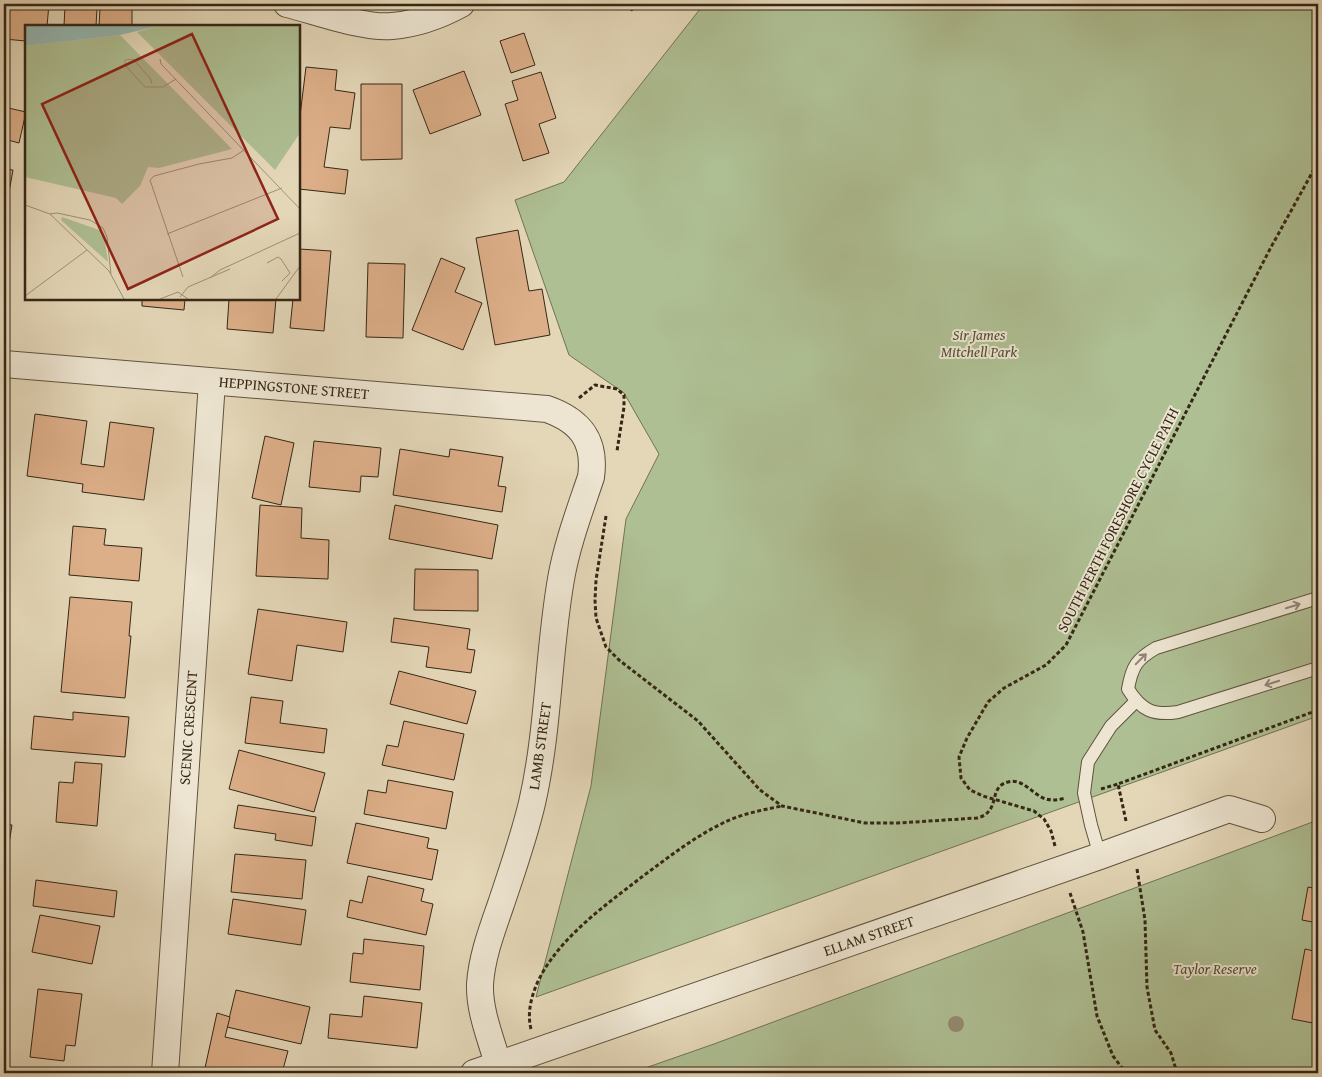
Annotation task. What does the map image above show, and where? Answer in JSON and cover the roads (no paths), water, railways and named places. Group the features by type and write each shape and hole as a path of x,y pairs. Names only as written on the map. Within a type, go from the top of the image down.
{"street":[{"path":"287,4 363,24 392,26 427,20 461,4"},
{"name":"HEPPINGSTONE STREET","path":"4,364 547,409 563,415 579,427"},
{"name":"SCENIC CRESCENT","path":"165,1073 212,382"},
{"name":"LAMB STREET","path":"498,1064 480,997 481,970 486,948 519,851 532,804 540,761 561,577 591,477 593,463 592,450 587,438 579,427"},
{"name":"ELLAM STREET","path":"474,1073 1100,856 1229,809 1262,819"}],"lane":[{"path":"1318,598 1156,648 1141,657 1131,671 1128,689 1136,702 1148,710 1163,715 1318,668"},
{"path":"1100,856 1084,793 1088,762 1110,726 1136,702"}],"park label":[{"name":"Sir James Mitchell Park","path":"979,344"},
{"name":"Taylor Reserve","path":"1215,969"}]}
